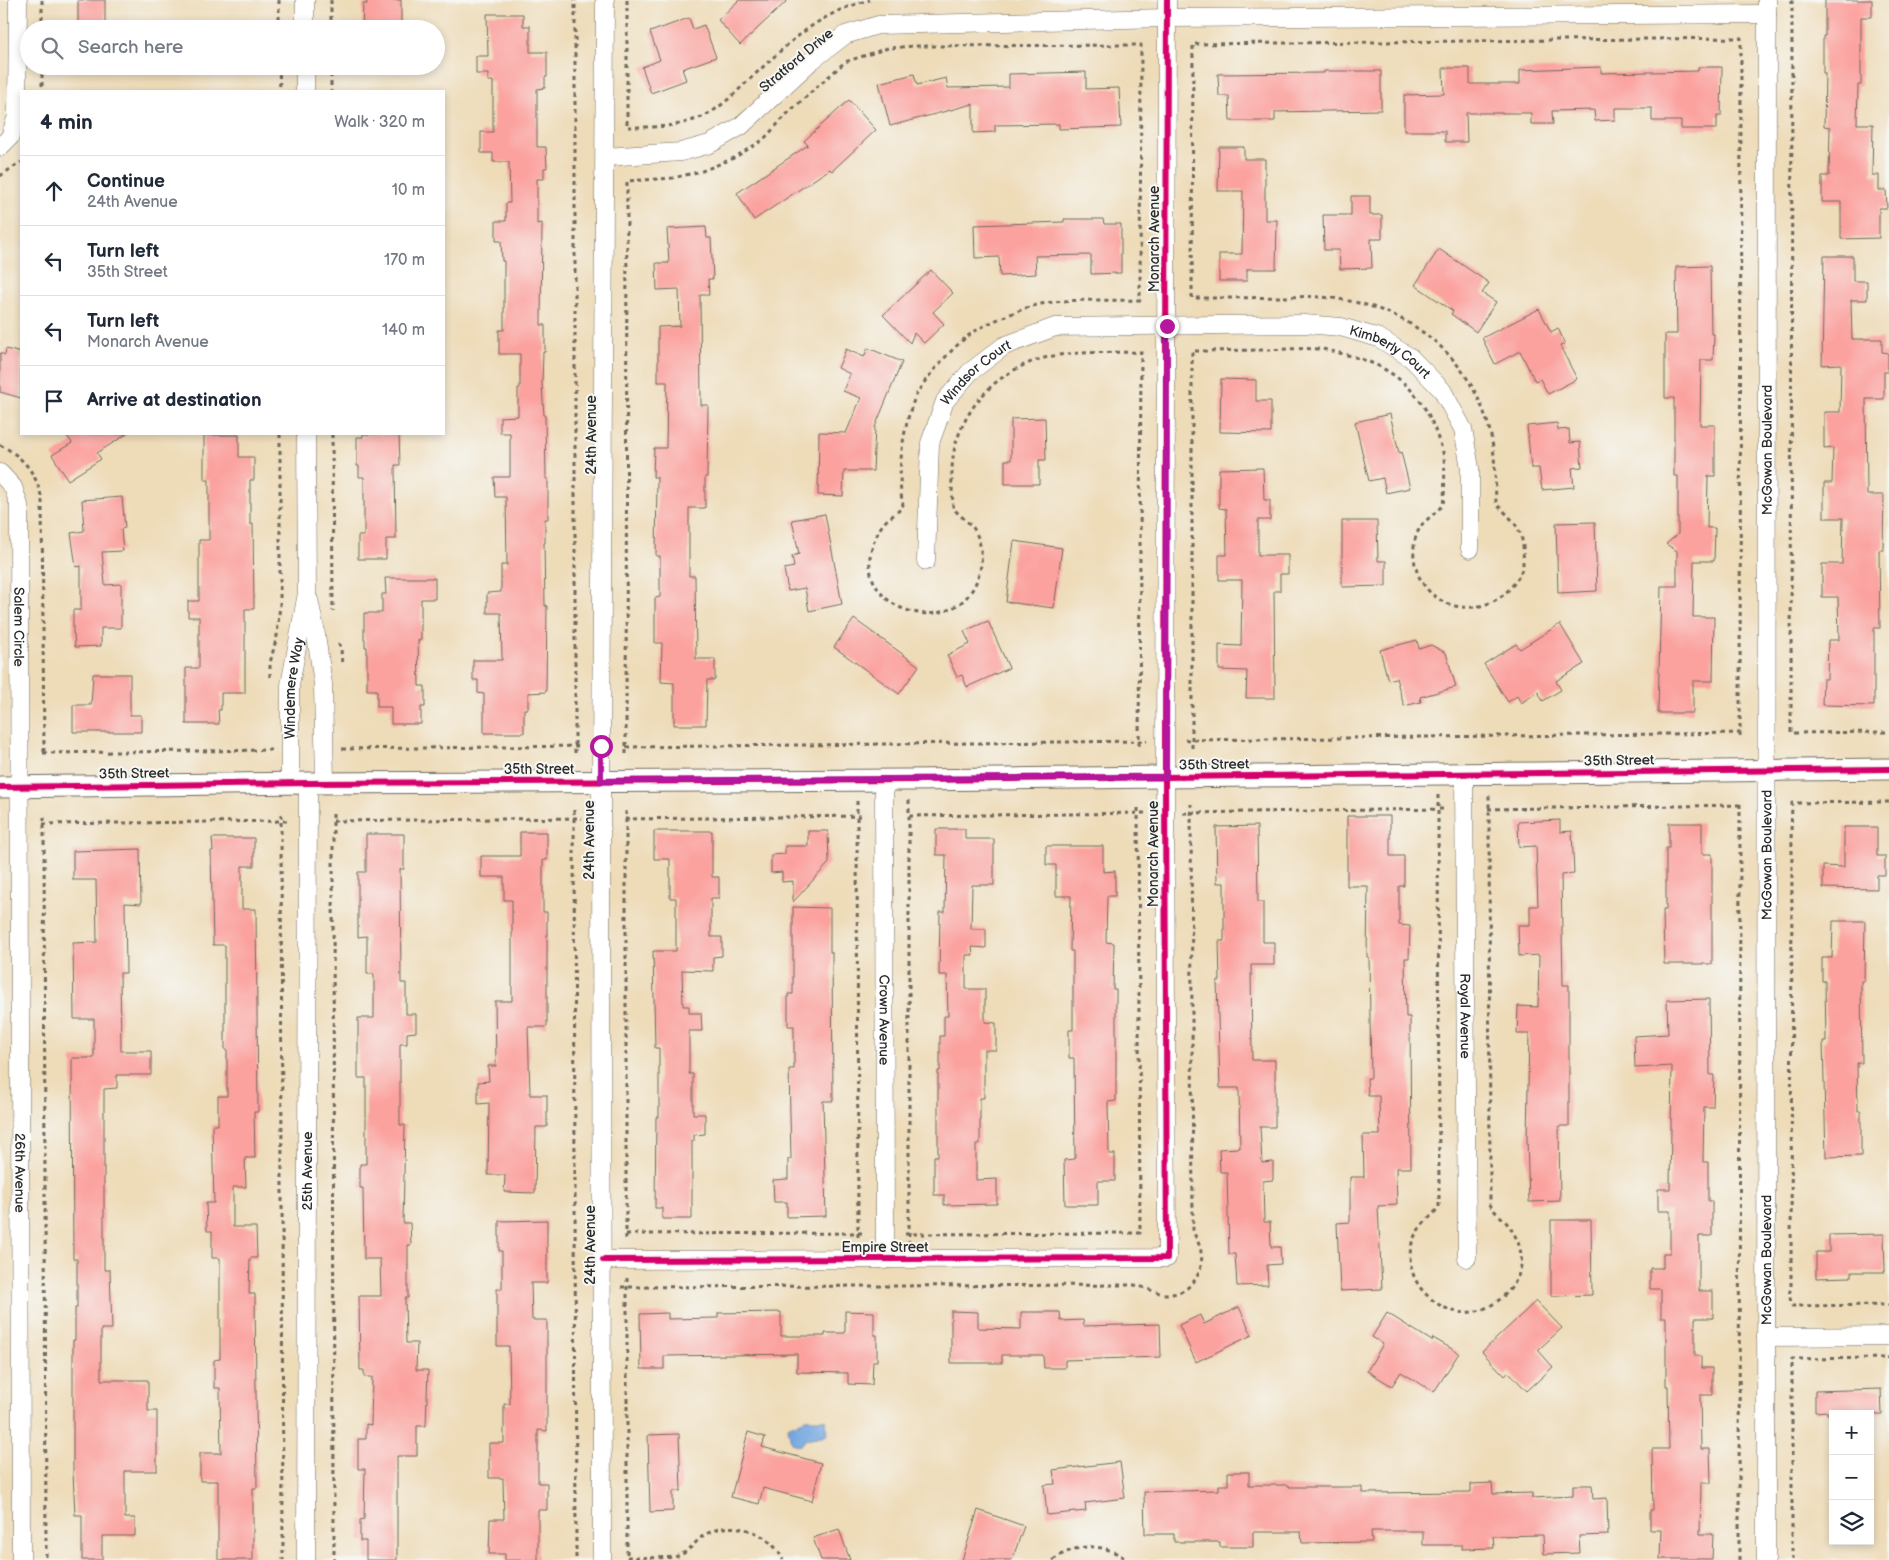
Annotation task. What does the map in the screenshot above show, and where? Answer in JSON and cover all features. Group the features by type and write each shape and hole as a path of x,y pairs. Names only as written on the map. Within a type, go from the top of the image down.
{"street":[{"path":"0,147 10,137 18,116 18,0"},
{"path":"305,0 305,20"},
{"name":"24th Avenue","path":"602,1560 601,781 605,0"},
{"name":"Monarch Avenue","path":"1167,0 1167,1258"},
{"name":"Stratford Drive","path":"605,157 680,152 710,144 741,126 811,61 846,35 878,25 1767,7"},
{"name":"McGowan Boulevard","path":"1766,1560 1767,7"},
{"path":"305,75 305,90"},
{"name":"Kimberly Court","path":"1167,326 1305,324 1341,327 1379,338 1411,358 1442,390 1463,429 1470,468 1470,549"},
{"name":"Windsor Court","path":"926,561 930,443 945,402 970,372 1004,346 1055,327 1167,326"},
{"name":"Windemere Way","path":"306,435 307,593 290,684 308,783"},
{"name":"Salem Circle","path":"0,473 13,487 19,505 9,787"},
{"name":"Windemere Way","path":"307,593 315,628 323,684 308,783"},
{"name":"35th Street","path":"9,787 308,783 857,781 1889,769"},
{"name":"Royal Avenue","path":"1464,774 1467,1258"},
{"name":"Crown Avenue","path":"884,780 885,1260"},
{"name":"25th Avenue","path":"306,1560 308,783"},
{"name":"26th Avenue","path":"9,787 21,1560"},
{"name":"Empire Street","path":"603,1260 1167,1258"},
{"path":"1766,1337 1889,1336"}],"path":[{"path":"42,0 42,20"},
{"path":"279,0 279,20"},
{"path":"331,0 331,20"},
{"path":"575,0 575,753"},
{"path":"627,0 627,127 668,127 704,116 728,100 797,36 822,18 854,4 870,0"},
{"path":"1792,0 1791,733 1889,732"},
{"path":"1184,740 1192,740 1741,734 1741,38 1193,44 1192,298 1321,297 1348,301 1380,308 1407,322 1436,341 1463,370 1488,423 1495,462 1496,504 1518,525 1523,546 1523,566 1517,580 1507,593 1487,606 1466,608 1449,604 1435,597 1422,582 1414,562 1415,538 1422,525 1443,502 1444,457 1432,420 1414,392 1391,372 1364,358 1321,349 1192,351 1192,740 1192,748"},
{"path":"626,754 627,181 673,178 702,171 732,159 763,140 789,112 845,62 888,48 926,46 1141,45 1140,300 1063,302 1040,305 1007,316 968,336 929,375 914,399 905,432 900,463 900,493 903,505 898,512 883,524 870,552 874,582 884,596 898,606 916,614 931,614 948,610 964,601 977,582 982,562 980,545 974,529 953,508 952,477 956,444 969,415 984,393 1007,373 1032,362 1055,356 1141,352 1139,749"},
{"path":"42,75 42,90"},
{"path":"279,75 280,90"},
{"path":"331,75 331,90"},
{"path":"0,176 20,163"},
{"path":"270,684 270,663 277,636 280,604 280,435"},
{"path":"332,435 333,620"},
{"path":"334,637 341,648 342,673"},
{"path":"626,747 1148,741"},
{"path":"341,750 582,746"},
{"path":"40,753 272,751"},
{"path":"909,780 909,1259"},
{"path":"857,781 858,1260"},
{"path":"1889,802 1792,803 1792,832 1790,837 1792,845 1791,1288 1789,1294 1792,1306 1889,1305"},
{"path":"904,1234 1140,1233 1138,804"},
{"path":"603,1287 1134,1285 1167,1294 1173,1294 1187,1288 1198,1276 1202,1261 1199,1244 1193,1230 1191,804"},
{"path":"1482,809 1741,804 1739,1560"},
{"path":"1182,813 1446,809"},
{"path":"574,810 576,1560"},
{"path":"626,811 626,1241"},
{"path":"281,814 283,1560"},
{"path":"333,814 334,1560"},
{"path":"901,816 1147,814"},
{"path":"44,816 46,1560"},
{"path":"619,819 864,816"},
{"path":"325,821 582,818"},
{"path":"36,824 288,821"},
{"path":"602,1235 865,1233"},
{"path":"627,1278 627,1558 677,1556 708,1533 732,1528 751,1531 768,1539 780,1553 783,1560"},
{"path":"1792,1560 1792,1359 1889,1358"},
{"path":"1053,1560 1066,1551 1084,1546 1112,1550 1127,1560"}],"water":[{"path":"805,1419 825,1419 828,1432 826,1435 806,1439 800,1446 791,1442 788,1427"}],"building":[{"path":"78,0 105,0 105,20 78,20"},
{"path":"366,0 401,0 401,20 362,20 363,4 367,4"},
{"path":"739,0 788,0 740,45 718,20"},
{"path":"1825,0 1872,0 1872,17 1861,17 1861,85 1858,85 1857,124 1873,124 1872,175 1879,175 1879,190 1886,190 1887,208 1879,208 1879,238 1841,239 1841,202 1822,202 1822,176 1829,176 1830,127 1824,126 1825,73 1823,73 1823,36 1825,36"},
{"path":"487,14 523,14 523,26 530,26 530,52 547,52 545,88 537,89 537,147 546,147 547,168 544,168 544,179 537,179 537,224 542,223 541,325 545,325 545,352 543,352 542,385 545,416 546,479 548,479 548,519 545,519 544,543 545,606 547,606 546,692 528,693 528,709 524,709 524,733 484,733 484,694 478,693 478,680 473,680 473,660 502,660 501,613 487,613 487,593 501,592 501,565 507,565 506,497 495,497 494,477 510,477 510,433 500,433 500,417 518,416 518,388 520,388 520,354 499,354 499,330 504,330 504,261 502,261 501,241 496,241 496,221 506,221 506,203 510,203 509,162 493,162 493,153 481,153 481,132 493,132 493,81 488,81 488,74 476,74 476,56 488,56"},
{"path":"689,18 693,29 704,25 716,57 682,69 686,80 651,93 642,67 660,60 650,32"},
{"path":"1601,67 1601,73 1698,71 1698,67 1722,67 1721,116 1717,116 1717,129 1681,129 1681,121 1652,121 1652,108 1615,108 1615,120 1595,121 1594,110 1552,111 1553,124 1531,124 1531,113 1466,113 1467,142 1445,142 1445,131 1404,131 1404,95 1444,94 1443,68 1470,68 1470,84 1520,84 1520,70"},
{"path":"1324,71 1381,71 1381,110 1275,112 1275,121 1230,121 1229,96 1219,96 1218,74 1324,73"},
{"path":"1086,72 1086,89 1119,88 1121,127 1059,129 1059,124 995,125 995,132 973,133 973,104 890,126 879,83 914,74 917,85 946,78 948,88 1009,87 1009,74"},
{"path":"849,100 876,130 832,171 830,169 754,220 737,193 808,145 804,141"},
{"path":"1219,147 1244,147 1244,159 1265,159 1265,220 1277,220 1276,269 1247,269 1247,281 1219,281 1219,254 1242,254 1243,191 1218,191"},
{"path":"1351,196 1370,196 1370,215 1382,215 1382,239 1371,239 1372,268 1340,269 1339,250 1324,250 1323,215 1351,215"},
{"path":"1064,219 1103,219 1104,224 1121,224 1121,273 1091,274 1091,255 1035,256 1036,274 1000,276 999,257 975,258 974,225 1064,222"},
{"path":"706,227 707,238 711,238 713,279 708,279 709,295 700,295 701,405 708,405 707,477 705,477 705,508 689,508 689,576 695,576 696,659 715,659 715,680 707,680 706,725 674,725 674,683 661,682 662,643 655,643 655,598 660,597 660,556 656,556 657,477 653,477 654,448 666,448 667,382 658,382 658,327 680,326 679,289 657,290 656,263 669,263 667,229"},
{"path":"1439,249 1489,283 1482,293 1496,302 1476,332 1451,314 1453,311 1415,285"},
{"path":"1824,256 1853,256 1853,281 1867,281 1867,300 1851,300 1852,339 1882,339 1882,352 1888,353 1888,372 1884,372 1884,399 1866,399 1867,495 1884,495 1883,550 1879,550 1880,628 1874,628 1874,706 1822,705 1823,679 1827,679 1828,640 1839,640 1838,597 1822,597 1822,564 1842,564 1843,518 1824,518 1824,483 1832,483 1833,448 1824,449 1824,412 1840,412 1841,364 1822,365"},
{"path":"1710,266 1711,334 1714,334 1713,360 1701,360 1700,425 1715,425 1715,476 1708,476 1707,528 1715,528 1714,561 1694,561 1693,617 1714,617 1713,681 1693,681 1693,713 1658,713 1661,586 1677,586 1677,551 1666,544 1678,534 1678,476 1674,476 1674,398 1665,398 1665,334 1677,334 1676,267"},
{"path":"931,270 953,293 933,312 944,324 924,343 914,333 910,343 883,315"},
{"path":"1539,309 1551,332 1558,328 1565,344 1560,346 1577,379 1548,394 1540,379 1535,381 1520,351 1495,364 1482,338"},
{"path":"868,348 902,362 875,427 873,471 844,471 843,496 818,495 819,432 846,433 861,398 843,391 850,374 838,368 846,349 864,357"},
{"path":"6,349 20,353 20,398 0,392 0,353 5,355"},
{"path":"1221,379 1256,380 1256,401 1271,401 1271,433 1220,432"},
{"path":"1390,414 1410,488 1386,493 1383,478 1369,481 1355,422"},
{"path":"1045,418 1046,460 1039,460 1039,484 1005,484 1005,460 1011,460 1011,419"},
{"path":"1557,423 1558,430 1569,429 1570,443 1580,442 1582,467 1572,468 1574,487 1542,490 1539,468 1531,468 1527,426"},
{"path":"67,435 125,435 97,453 101,459 68,480 52,455 72,443"},
{"path":"204,435 239,435 239,457 254,457 254,480 250,480 250,524 253,524 254,609 245,609 245,693 221,693 221,710 218,710 219,724 186,724 186,668 199,668 199,617 188,617 188,601 199,601 199,540 209,540 209,480 204,480"},
{"path":"363,435 399,435 400,465 395,465 396,539 386,539 386,559 358,559 358,536 364,536 364,477 359,477 359,466 357,466 357,437 363,437"},
{"path":"1263,468 1264,500 1270,500 1270,520 1258,520 1258,555 1288,555 1288,574 1280,574 1280,591 1274,591 1275,698 1246,698 1247,671 1219,670 1219,645 1241,646 1242,580 1219,580 1219,555 1227,555 1226,509 1219,508 1219,469"},
{"path":"122,497 125,528 121,529 123,551 102,552 105,585 121,584 121,628 101,628 101,646 75,647 73,610 81,610 81,566 76,567 71,533 84,531 82,500"},
{"path":"825,514 842,604 809,611 805,588 788,591 784,569 794,567 792,556 799,554 792,520"},
{"path":"1342,521 1377,521 1378,561 1386,561 1386,586 1342,587"},
{"path":"1595,522 1597,591 1558,593 1556,523"},
{"path":"1014,541 1062,548 1054,608 1006,602"},
{"path":"385,578 435,578 435,599 421,599 421,640 418,640 419,686 425,686 425,707 421,707 421,724 391,724 391,707 377,707 377,690 367,690 367,647 365,647 364,639 364,613 382,613 382,594 386,594"},
{"path":"854,619 919,666 899,694 834,647"},
{"path":"988,621 1009,668 967,687 962,675 957,677 947,655 970,644 964,631"},
{"path":"1560,624 1584,664 1556,681 1561,690 1543,701 1538,692 1521,703 1517,696 1508,702 1484,664 1516,644 1520,649"},
{"path":"1417,640 1419,649 1431,645 1446,653 1456,687 1420,697 1421,702 1404,706 1396,678 1388,680 1380,650"},
{"path":"93,674 130,674 130,715 141,715 141,732 73,732 73,705 91,705"},
{"path":"1347,816 1390,816 1390,856 1404,856 1404,886 1399,886 1399,925 1410,926 1409,958 1405,958 1406,1017 1410,1017 1411,1168 1396,1168 1397,1205 1378,1206 1382,1289 1340,1291 1337,1223 1350,1222 1350,1177 1364,1177 1363,1135 1380,1135 1379,1096 1368,1096 1367,1078 1371,1078 1369,957 1367,957 1368,886 1347,886"},
{"path":"1560,820 1560,832 1572,831 1574,874 1561,875 1563,985 1569,985 1569,1126 1559,1126 1560,1201 1529,1202 1527,1139 1529,1034 1517,1034 1518,1006 1538,1007 1539,955 1519,956 1518,925 1530,925 1530,906 1538,906 1536,846 1519,847 1518,822"},
{"path":"1669,823 1702,823 1702,854 1712,854 1712,964 1664,964 1663,910 1666,910 1666,848 1669,848"},
{"path":"1257,826 1258,902 1263,902 1263,942 1274,942 1274,965 1251,965 1252,1060 1275,1060 1275,1127 1260,1127 1262,1163 1273,1162 1273,1180 1263,1181 1264,1222 1270,1222 1271,1247 1280,1247 1281,1264 1267,1265 1268,1285 1237,1286 1235,1254 1229,1254 1227,1172 1220,1172 1219,1149 1240,1148 1239,1088 1220,1088 1217,981 1220,981 1219,941 1224,941 1224,883 1217,883 1216,827"},
{"path":"1844,827 1877,827 1877,856 1885,856 1885,875 1877,875 1877,889 1823,888 1823,866 1844,867"},
{"path":"936,829 965,829 965,839 994,839 994,885 972,885 971,929 986,929 986,948 972,947 973,955 966,955 966,989 985,989 985,1022 996,1023 996,1050 984,1050 984,1098 980,1098 980,1144 976,1144 976,1180 997,1179 997,1204 944,1205 944,1195 934,1195 934,1156 938,1156 940,1036 944,1036 944,1016 948,1016 947,975 939,975 940,912 945,912 946,855 936,855"},
{"path":"654,831 712,831 712,877 719,877 719,898 711,898 711,937 722,937 722,956 713,957 713,971 682,970 683,1006 689,1006 689,1013 701,1013 702,1031 689,1031 689,1074 693,1074 693,1114 705,1114 705,1134 694,1135 694,1141 692,1141 692,1219 662,1219 662,1208 655,1208 656,1117 659,1117 659,1048 655,1048 653,951 676,951 676,898 670,898 670,859 654,859"},
{"path":"808,831 828,831 829,863 793,902 793,881 782,882 782,872 771,873 771,855 785,854 785,846 808,846"},
{"path":"520,832 547,832 547,860 543,860 543,912 547,912 547,1027 528,1027 530,1095 547,1095 547,1127 536,1127 535,1193 504,1192 505,1175 488,1175 489,1103 478,1104 478,1082 489,1081 488,1066 496,1066 495,1001 512,1001 512,900 504,900 504,877 481,877 481,856 520,856"},
{"path":"366,834 404,834 404,869 400,869 401,983 406,983 406,1014 416,1014 416,1032 407,1033 407,1044 400,1044 400,1125 405,1125 403,1223 410,1223 411,1245 408,1245 408,1298 405,1298 406,1343 417,1343 416,1370 428,1370 426,1426 417,1426 417,1456 397,1456 397,1560 366,1560 366,1541 360,1541 360,1520 364,1519 365,1469 358,1469 358,1439 366,1439 366,1424 371,1425 372,1377 364,1377 364,1370 360,1370 359,1296 381,1296 380,1259 364,1259 363,1188 360,1188 360,1164 366,1164 366,1078 358,1078 358,1018 374,1018 374,974 367,974 367,936 358,937 358,872 366,872"},
{"path":"212,838 254,838 254,866 242,866 242,909 256,909 258,1112 254,1112 255,1158 245,1158 246,1187 233,1187 233,1227 256,1227 257,1258 250,1258 249,1294 255,1294 257,1488 253,1488 253,1560 218,1560 218,1481 200,1481 200,1453 221,1453 220,1388 214,1388 214,1360 220,1359 220,1258 212,1258 212,1231 207,1231 206,1203 214,1203 212,1125 218,1125 218,1096 227,1096 227,1050 225,1050 225,945 213,945"},
{"path":"1046,846 1103,846 1103,872 1115,871 1115,896 1107,896 1106,942 1114,943 1113,989 1116,989 1116,1101 1108,1102 1109,1154 1115,1154 1115,1181 1098,1181 1098,1205 1065,1205 1064,1160 1075,1159 1074,1058 1069,1058 1069,1030 1073,1030 1073,951 1070,951 1071,896 1056,896 1056,865 1046,865"},
{"path":"140,849 141,904 125,903 126,973 120,973 121,1051 151,1051 151,1075 117,1075 117,1088 104,1089 104,1270 110,1270 112,1329 101,1329 101,1380 148,1380 148,1411 157,1411 157,1471 125,1471 125,1518 135,1518 135,1536 102,1536 102,1560 82,1560 82,1515 75,1515 73,1472 73,1340 75,1340 75,1308 77,1308 77,1259 73,1259 72,1058 94,1058 94,1019 74,1019 73,943 97,942 96,880 73,880 73,851"},
{"path":"793,907 830,908 833,1101 823,1101 826,1216 787,1217 787,1202 774,1202 773,1180 788,1179 788,1159 791,1159 789,1069 794,1069 794,1026 788,1026 788,994 793,994"},
{"path":"1833,921 1865,921 1864,981 1861,981 1862,1063 1857,1063 1858,1111 1861,1111 1861,1156 1826,1157 1823,1041 1826,1041 1825,981 1822,981 1822,958 1832,958"},
{"path":"1709,999 1710,1075 1714,1075 1713,1107 1704,1107 1703,1162 1708,1162 1708,1201 1712,1201 1712,1236 1699,1236 1699,1291 1713,1291 1713,1318 1695,1318 1695,1356 1701,1356 1701,1368 1712,1368 1712,1395 1700,1395 1701,1449 1710,1449 1711,1483 1701,1483 1700,1534 1713,1534 1712,1559 1660,1559 1661,1530 1650,1530 1650,1510 1653,1510 1652,1449 1669,1449 1668,1386 1666,1386 1666,1318 1661,1318 1661,1289 1650,1289 1650,1268 1663,1268 1663,1253 1670,1253 1670,1211 1658,1211 1658,1189 1670,1189 1672,1066 1635,1068 1634,1036 1668,1034 1667,1000"},
{"path":"547,1220 547,1283 531,1283 532,1320 547,1320 547,1431 538,1430 538,1483 547,1483 547,1510 538,1510 538,1560 505,1560 505,1554 489,1554 490,1519 504,1519 503,1478 489,1478 489,1443 504,1443 504,1404 510,1404 509,1346 497,1346 497,1289 502,1289 502,1251 499,1251 499,1221"},
{"path":"1551,1220 1591,1220 1592,1295 1551,1296"},
{"path":"1884,1234 1885,1272 1851,1272 1851,1277 1816,1278 1816,1252 1829,1252 1829,1235"},
{"path":"1536,1301 1562,1328 1538,1350 1553,1367 1527,1391 1509,1372 1505,1376 1482,1352"},
{"path":"1239,1307 1252,1335 1196,1362 1179,1325 1200,1315 1204,1324"},
{"path":"845,1311 874,1312 874,1335 877,1335 877,1361 873,1361 872,1385 848,1384 848,1373 797,1372 797,1354 664,1356 664,1369 641,1369 640,1314 668,1313 668,1319 718,1318 718,1313 781,1312 781,1336 825,1336 825,1333 845,1333"},
{"path":"951,1311 978,1312 978,1328 1021,1329 1021,1312 1060,1312 1061,1321 1083,1320 1084,1326 1160,1324 1161,1357 1065,1360 1065,1368 1044,1368 1043,1355 1002,1355 1002,1363 951,1363"},
{"path":"1387,1313 1432,1341 1433,1338 1459,1353 1434,1392 1401,1372 1392,1386 1367,1371 1383,1344 1372,1337"},
{"path":"1881,1389 1882,1414 1874,1414 1874,1410 1829,1410 1829,1414 1827,1414 1827,1411 1815,1412 1815,1391"},
{"path":"748,1432 765,1437 762,1447 821,1463 812,1501 763,1488 759,1504 731,1497"},
{"path":"679,1434 681,1491 673,1491 673,1511 650,1512 648,1435"},
{"path":"1120,1462 1125,1498 1085,1503 1086,1511 1047,1515 1044,1485 1055,1484 1053,1470"},
{"path":"1228,1472 1249,1472 1249,1485 1362,1487 1362,1493 1471,1492 1471,1484 1492,1483 1493,1494 1532,1493 1532,1498 1573,1496 1573,1485 1592,1485 1593,1499 1607,1498 1608,1535 1579,1536 1580,1553 1544,1554 1543,1535 1493,1536 1494,1548 1462,1549 1462,1545 1423,1545 1423,1531 1371,1531 1372,1542 1302,1543 1301,1532 1253,1532 1253,1547 1220,1547 1220,1542 1174,1542 1174,1534 1145,1534 1144,1492 1219,1490 1219,1485 1228,1485"},
{"path":"978,1510 1024,1526 1012,1560 962,1560"},
{"path":"839,1529 850,1560 821,1560 813,1538"}],"cycle path":[{"path":"603,1260 1167,1258 1165,777 1167,0"},
{"path":"0,787 308,783 909,780 1889,769"}],"route":[{"path":"601,746 601,781 1166,777 1167,326"}]}
